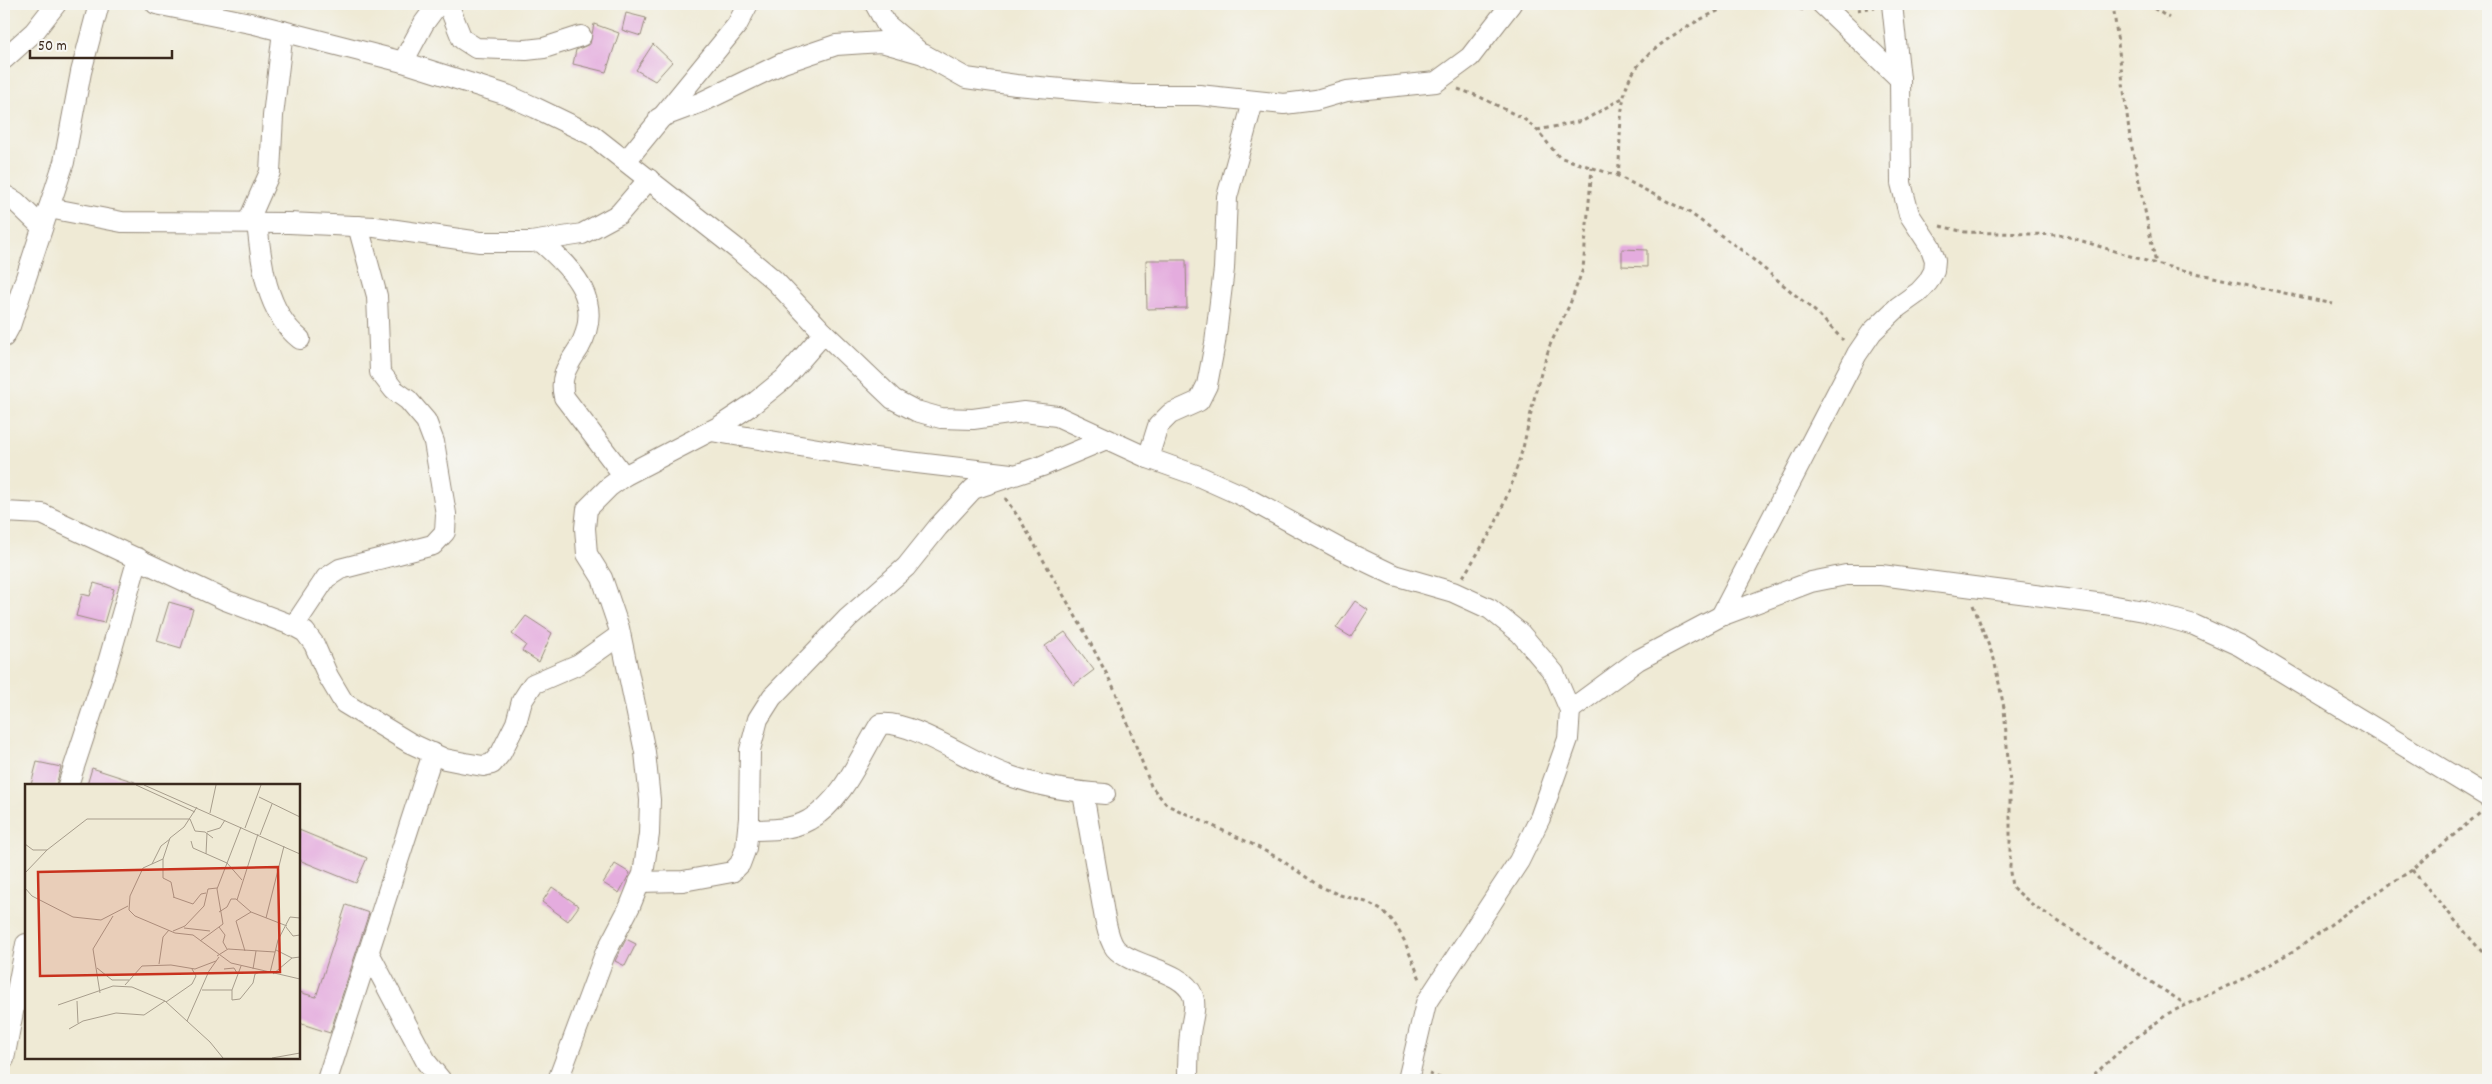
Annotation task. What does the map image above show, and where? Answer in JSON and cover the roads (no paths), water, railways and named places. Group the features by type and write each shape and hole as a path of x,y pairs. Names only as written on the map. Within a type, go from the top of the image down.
{"street":[{"path":"4,60 34,32 56,4"},
{"path":"4,337 10,326 64,162 81,72 99,4"},
{"path":"156,4 283,31 403,62 507,95 536,108 592,135 775,281 824,333 893,399 916,411 941,418 973,419 1024,412 1057,416 1148,458 1196,475 1243,496 1340,549 1394,575 1452,592 1490,609 1520,633 1554,673 1570,710 1568,739 1540,818 1519,861 1426,1004 1408,1080"},
{"path":"179,8 205,4"},
{"path":"403,62 424,23 438,4"},
{"path":"448,4 462,39 476,48 526,50 544,48 581,36"},
{"path":"626,161 659,118 737,25 748,4"},
{"path":"875,4 886,24 922,54 966,78 1016,85 1132,94 1198,95 1284,104 1347,91 1436,82 1470,56 1511,4"},
{"path":"1721,616 1857,354 1872,332 1898,307 1919,292 1928,282 1934,271 1935,260 1930,246 1909,214 1901,182 1900,79 1892,4"},
{"path":"1827,8 1900,79"},
{"path":"283,31 273,116 270,172 252,222 275,309 290,331 300,339"},
{"path":"659,118 702,102 783,64 836,46 881,42 922,54"},
{"path":"1148,458 1158,426 1170,414 1199,401 1207,385 1216,343 1224,269 1227,197 1253,102"},
{"path":"48,208 122,222 252,222 358,226 480,242 540,241 582,234 619,214 649,179"},
{"path":"4,195 16,202 42,227"},
{"path":"294,626 326,578 340,569 433,545 445,532 446,514 434,442 426,421 408,400 389,385 380,372 377,296 358,226"},
{"path":"540,241 559,257 576,278 588,302 590,314 580,346 563,374 561,385 564,397 575,414 624,476"},
{"path":"558,1080 605,954 639,882 649,834 650,800 646,752 620,635 602,578 587,554 585,528 587,509 609,487 624,476 711,431 753,404 784,379 824,333"},
{"path":"711,431 866,457 1017,474"},
{"path":"639,882 683,881 732,872 740,864 746,848 750,750 758,719 772,697 848,618 906,567 938,527 973,489 1106,439"},
{"path":"4,512 42,514 225,600 294,626 305,632 314,644 328,676 344,704 410,744 466,763 483,766 492,764 505,745 516,723 522,700 533,684 579,664 620,635"},
{"path":"68,784 107,666 138,558"},
{"path":"1570,710 1638,660 1721,616 1811,582 1846,575 1881,575 2136,610 2194,625 2240,646 2484,805"},
{"path":"748,830 788,828 809,820 834,798 880,724 889,723 909,728 1007,775 1083,793 1105,794"},
{"path":"327,1080 433,753"},
{"path":"1083,793 1105,919 1109,936 1115,948 1125,956 1166,973 1192,993 1194,1003 1188,1058 1188,1080"},
{"path":"4,1059 25,949"},
{"path":"369,952 427,1062 441,1080"}]}
